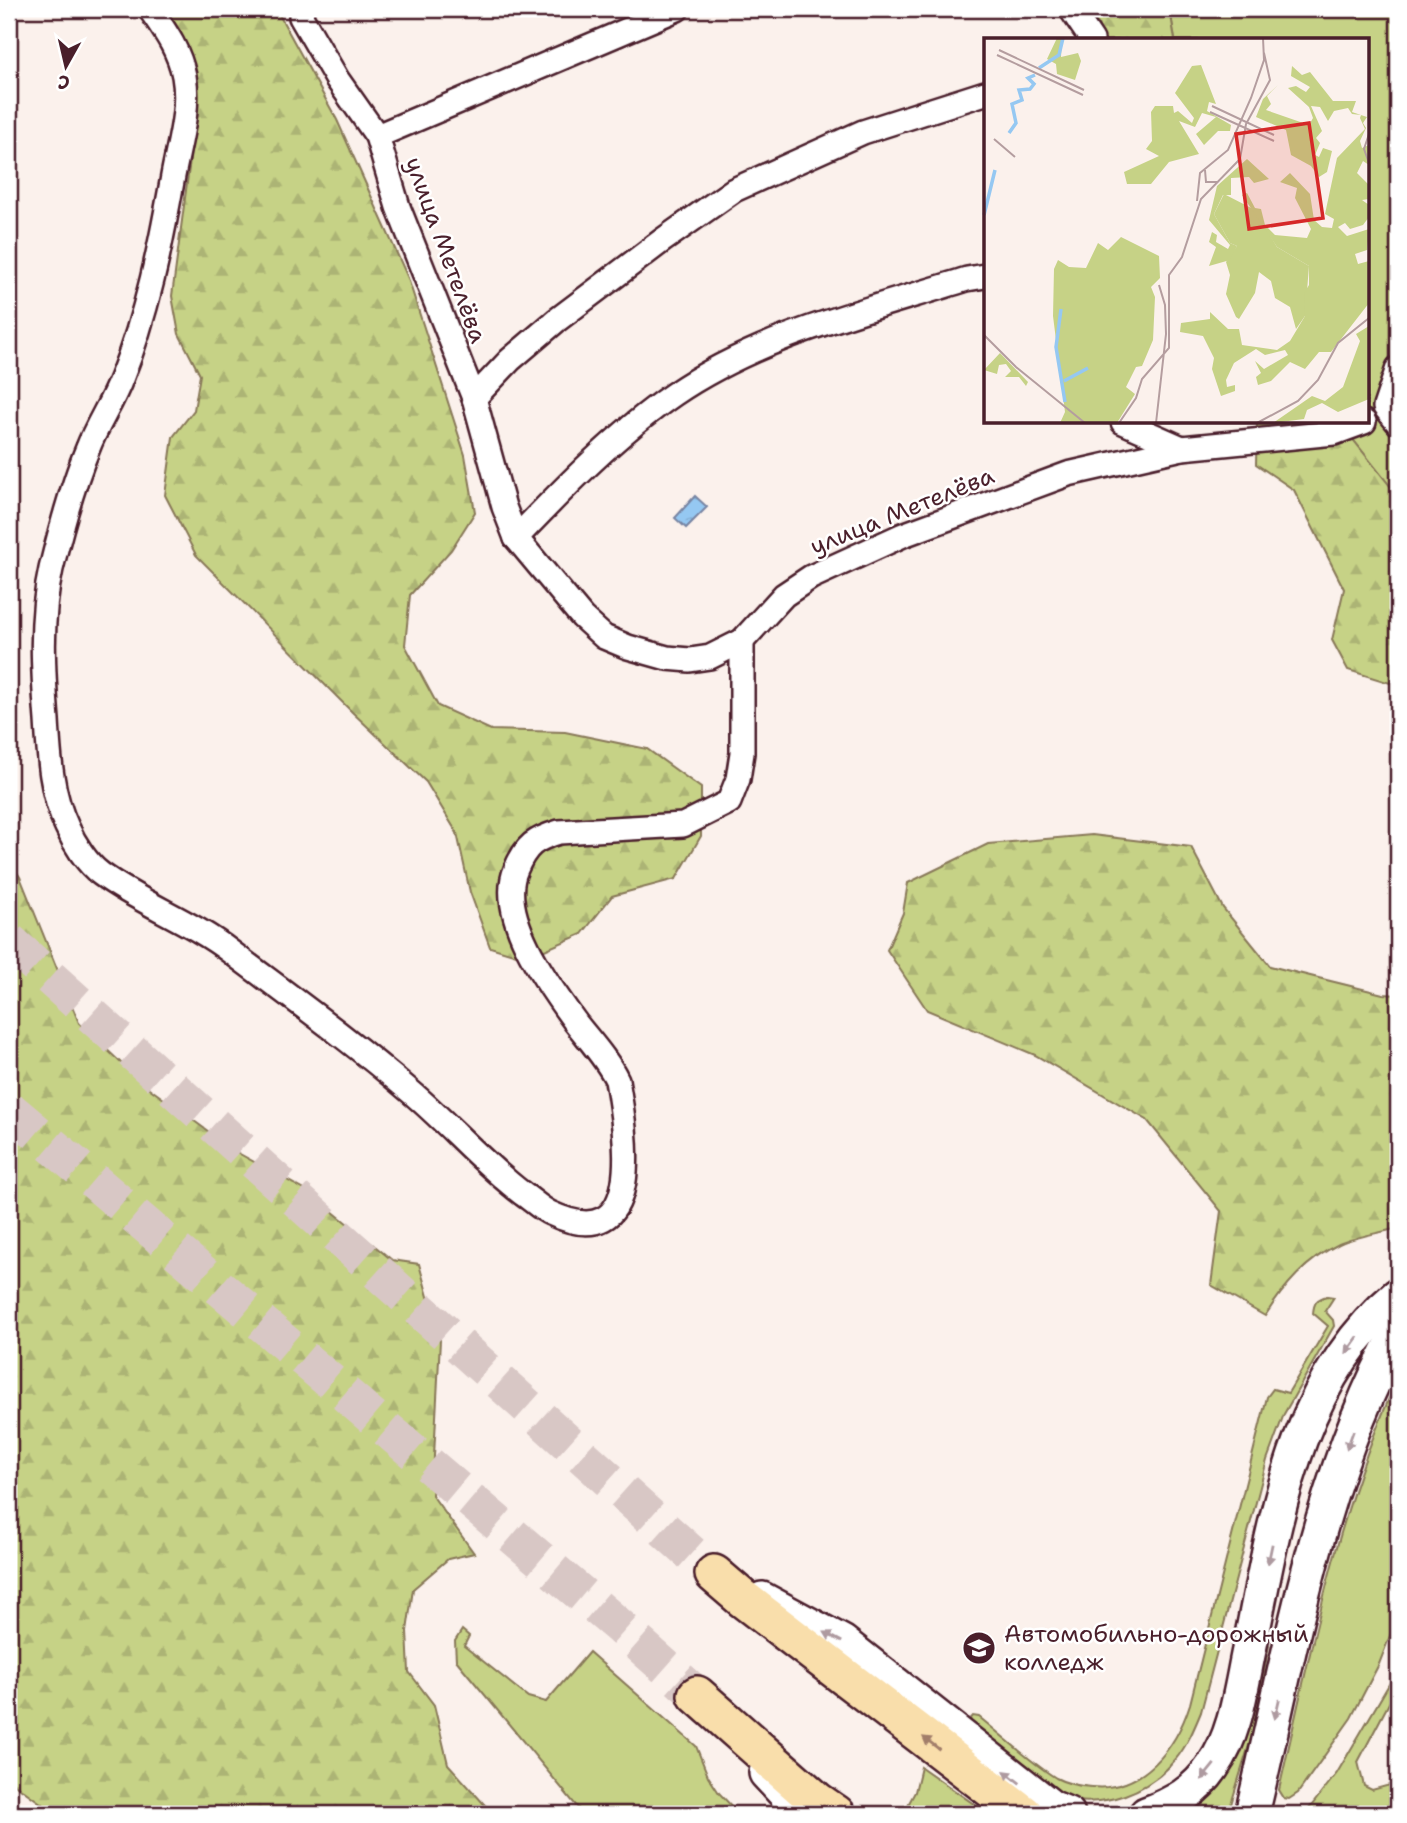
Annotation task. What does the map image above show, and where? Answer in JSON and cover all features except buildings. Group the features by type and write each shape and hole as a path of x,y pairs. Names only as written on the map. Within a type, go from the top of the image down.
{"main road":[{"path":"1146,1814 1170,1805 1193,1790 1214,1764 1228,1735 1287,1476 1309,1416 1336,1368 1369,1323 1398,1295"},
{"path":"1252,1814 1309,1571 1366,1396 1398,1333"},
{"path":"715,1574 742,1598 1024,1814"},
{"path":"715,1574 842,1642 1051,1807 1068,1814"},
{"path":"697,1695 804,1814"},
{"path":"697,1695 817,1801 836,1814"}],"street":[{"path":"150,9 176,48 184,75 186,107 142,317 121,380 87,449 62,527 50,575 44,629 44,685 50,770 66,825 81,851 98,872 214,938 402,1085 509,1184 549,1213 574,1221 592,1222 609,1216 619,1205 625,1188 617,1080 612,1069 543,973 515,920 511,898 514,873 524,852 539,838 559,832 683,825 729,802 738,779 742,753 742,641"},
{"name":"улица Метелёва","path":"302,9 301,17 337,79 377,136 398,207 474,398 504,507 516,538 582,617 604,637 628,647 667,658 690,660 710,657 742,641 784,595 811,578 903,535 1068,474 1182,448 1334,433 1361,424"},
{"path":"377,136 677,9"},
{"path":"1071,9 1091,38"},
{"path":"474,398 510,360 557,320 734,190 863,132 984,93"},
{"path":"516,538 609,447 674,394 706,375 766,346 835,321 967,279 984,276"},
{"name":"улица Метелёва","path":"1379,418 1398,368"},
{"path":"1128,424 1182,448"}],"green space":[{"path":"164,9 276,9 337,120 408,278 465,455 475,512 451,550 410,595 405,645 438,706 491,730 565,732 647,749 701,788 701,836 676,879 612,896 582,934 526,958 490,947 470,892 457,833 426,782 352,712 196,555 165,495 173,437 194,410 200,375 179,334 172,296 190,160 194,94 181,41"},
{"path":"1087,9 1170,9 1175,38 1103,38 1098,24"},
{"path":"1170,9 1398,9 1398,496 1341,424 1368,424 1368,38 1175,38"},
{"path":"1257,424 1341,424 1398,496 1398,678 1390,683 1348,670 1332,640 1344,589 1294,490 1256,464"},
{"path":"1092,835 1191,847 1223,908 1270,966 1383,994 1398,995 1398,1228 1353,1239 1327,1250 1297,1275 1265,1316 1211,1285 1221,1211 1147,1120 1035,1055 927,1010 887,950 903,913 908,883 988,844"},
{"path":"9,860 20,877 79,1023 142,1083 238,1153 310,1193 392,1260 419,1264 440,1340 432,1495 474,1553 448,1559 413,1589 407,1631 409,1672 434,1705 448,1764 493,1814 56,1814 9,1780"},
{"path":"1327,1296 1334,1297 1325,1311 1333,1320 1334,1326 1284,1414 1267,1460 1201,1712 1190,1737 1164,1772 1139,1789 1094,1801 1063,1799 967,1723 973,1716 979,1717 1046,1772 1064,1782 1082,1786 1110,1787 1127,1782 1142,1775 1166,1751 1190,1704 1267,1397 1273,1389 1288,1393 1328,1326 1313,1313 1316,1302"},
{"path":"1398,1379 1398,1615 1379,1664 1351,1718 1298,1793 1289,1799 1284,1798 1279,1790 1328,1581 1358,1479"},
{"path":"462,1630 469,1636 464,1646 528,1697 546,1702 589,1652 696,1746 708,1776 719,1793 739,1814 583,1814 456,1660 455,1641"},
{"path":"1269,1645 1253,1732 1228,1814 1191,1814 1209,1798 1224,1779 1245,1738"},
{"path":"1398,1669 1398,1686 1358,1762 1364,1786 1372,1790 1390,1785 1398,1768 1398,1814 1305,1814 1337,1773"},
{"path":"921,1767 988,1814 903,1814 915,1792"}],"water":[{"path":"695,496 707,507 686,528 675,518"}],"tunnel":[{"path":"9,941 714,1574"},
{"path":"9,1109 697,1695"}],"place":[{"name":"Автомобильно-дорожный колледж","path":"979,1648"}]}
